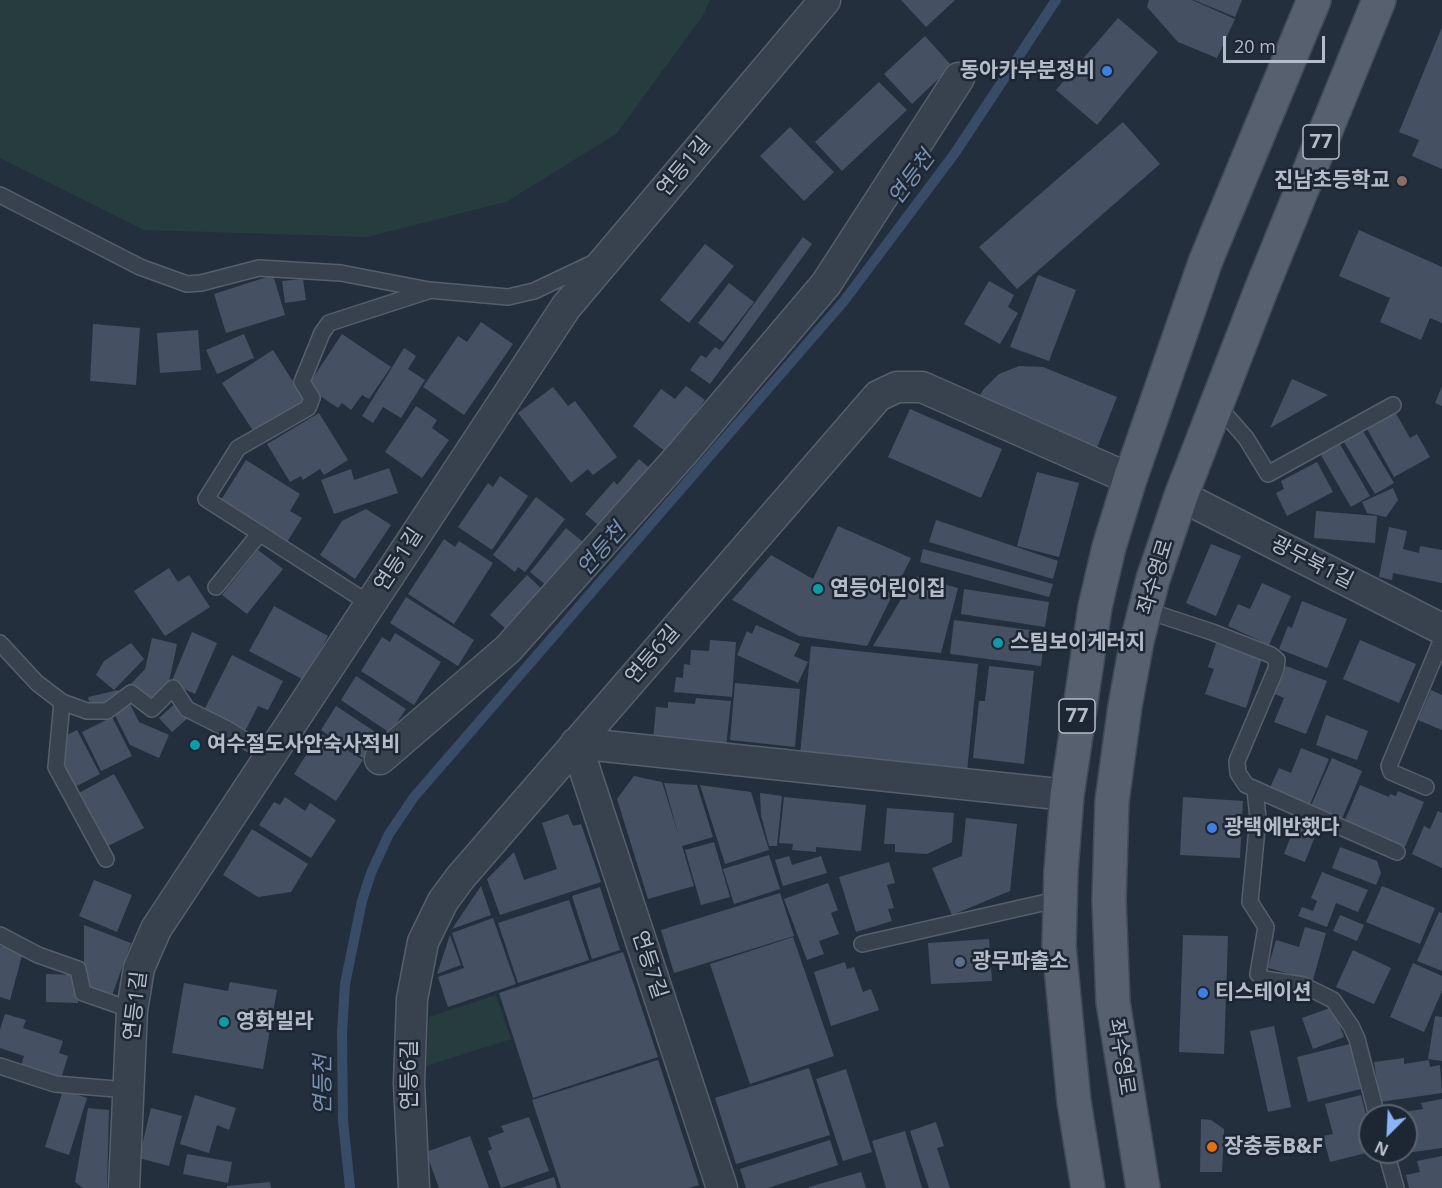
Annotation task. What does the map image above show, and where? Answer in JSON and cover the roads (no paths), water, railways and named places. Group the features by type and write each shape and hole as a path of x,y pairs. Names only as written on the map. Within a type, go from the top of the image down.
{"main road":[{"name":"77","path":"1088,1188 1066,1027 1059,946 1067,795 1095,607 1109,547 1130,479 1206,260 1314,0"},
{"name":"좌수영로","path":"1143,1188 1113,1002 1109,900 1112,801 1125,706 1145,610 1181,496 1379,0"}],"street":[{"name":"연등1길","path":"124,1188 132,1010 136,979 152,936 566,307 825,0"},
{"path":"380,759 508,649 682,454 826,284 959,78"},
{"name":"연등6길","path":"414,1188 410,1141 409,1040 414,980 423,942 443,901 576,742 870,405 886,390 911,386 922,387 1130,479"},
{"name":"광무북1길","path":"1181,496 1442,629"},
{"path":"576,742 1067,795"},
{"name":"연등7길","path":"576,742 722,1188"}],"lane":[{"path":"0,195 140,267 186,284 201,283 259,268 341,273 429,290 520,296 610,255"},
{"path":"370,604 206,499 238,448 308,408 312,398 302,382 322,333 329,323 429,290"},
{"path":"1216,404 1246,438 1268,474 1393,405"},
{"path":"216,587 260,533"},
{"path":"1145,610 1212,632 1271,655 1276,660 1276,669 1237,761 1239,776 1255,790 1397,852"},
{"path":"1426,787 1390,772 1389,766 1442,639"},
{"path":"0,643 37,683 62,702 87,711 107,711 131,693 152,709 173,688 187,709 229,730 270,756"},
{"path":"62,702 56,766 106,859"},
{"path":"1255,790 1258,818 1250,902 1266,927 1258,974 1264,980 1303,985 1333,1000 1351,1026 1374,1104"},
{"path":"862,944 1060,899"},
{"path":"0,935 38,955 78,969 81,990 89,997 132,1010"},
{"path":"0,1066 55,1084 128,1090"},
{"path":"1389,1164 1396,1188"}],"waterway":[{"name":"연등천","path":"350,1188 343,1120 342,1033 345,984 362,901 371,873 389,834 414,797 844,301 955,153 1056,0"}],"place":[{"name":"동아카부분정비","path":"1107,71"},
{"name":"진남초등학교","path":"1402,181"},
{"name":"연등어린이집","path":"818,589"},
{"name":"스팀보이게러지","path":"998,643"},
{"name":"여수절도사안숙사적비","path":"195,745"},
{"name":"광택에반했다","path":"1212,828"},
{"name":"광무파출소","path":"960,962"},
{"name":"티스테이션","path":"1203,993"},
{"name":"영화빌라","path":"224,1022"},
{"name":"장충동B&F","path":"1212,1147"}]}
